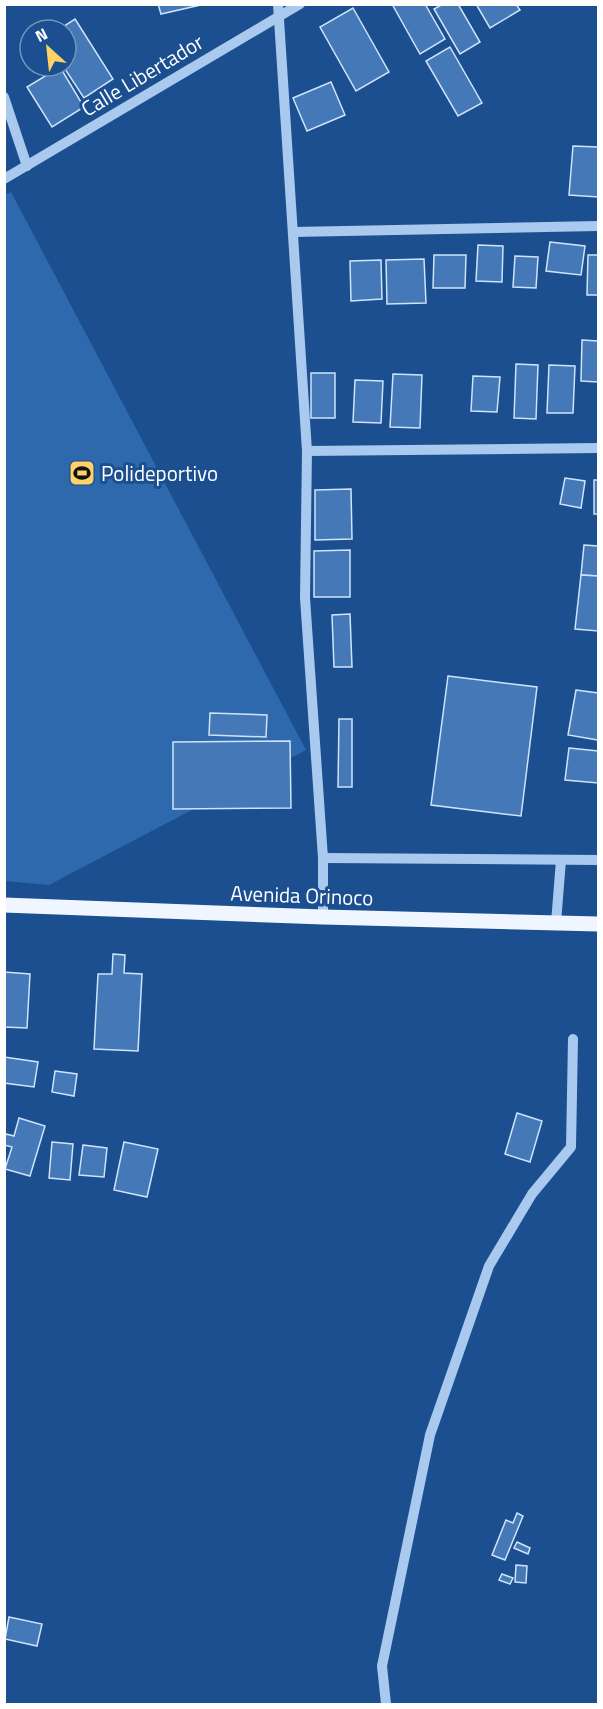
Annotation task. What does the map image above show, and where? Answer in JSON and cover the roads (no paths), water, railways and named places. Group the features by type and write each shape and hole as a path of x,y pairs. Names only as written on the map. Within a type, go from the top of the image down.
{"main road":[{"name":"Avenida Orinoco","path":"4,905 598,924"}],"street":[{"path":"278,4 277,17 306,451 305,598 323,858 323,917"},
{"name":"Calle Libertador","path":"4,179 300,4"},
{"path":"4,97 27,166"},
{"path":"293,232 598,226"},
{"path":"306,451 598,448"},
{"path":"323,858 598,860"},
{"path":"556,923 561,860"},
{"path":"386,1704 382,1666 430,1435 489,1266 532,1194 571,1147 573,1039"}],"place":[{"name":"Polideportivo","path":"82,473"}]}
